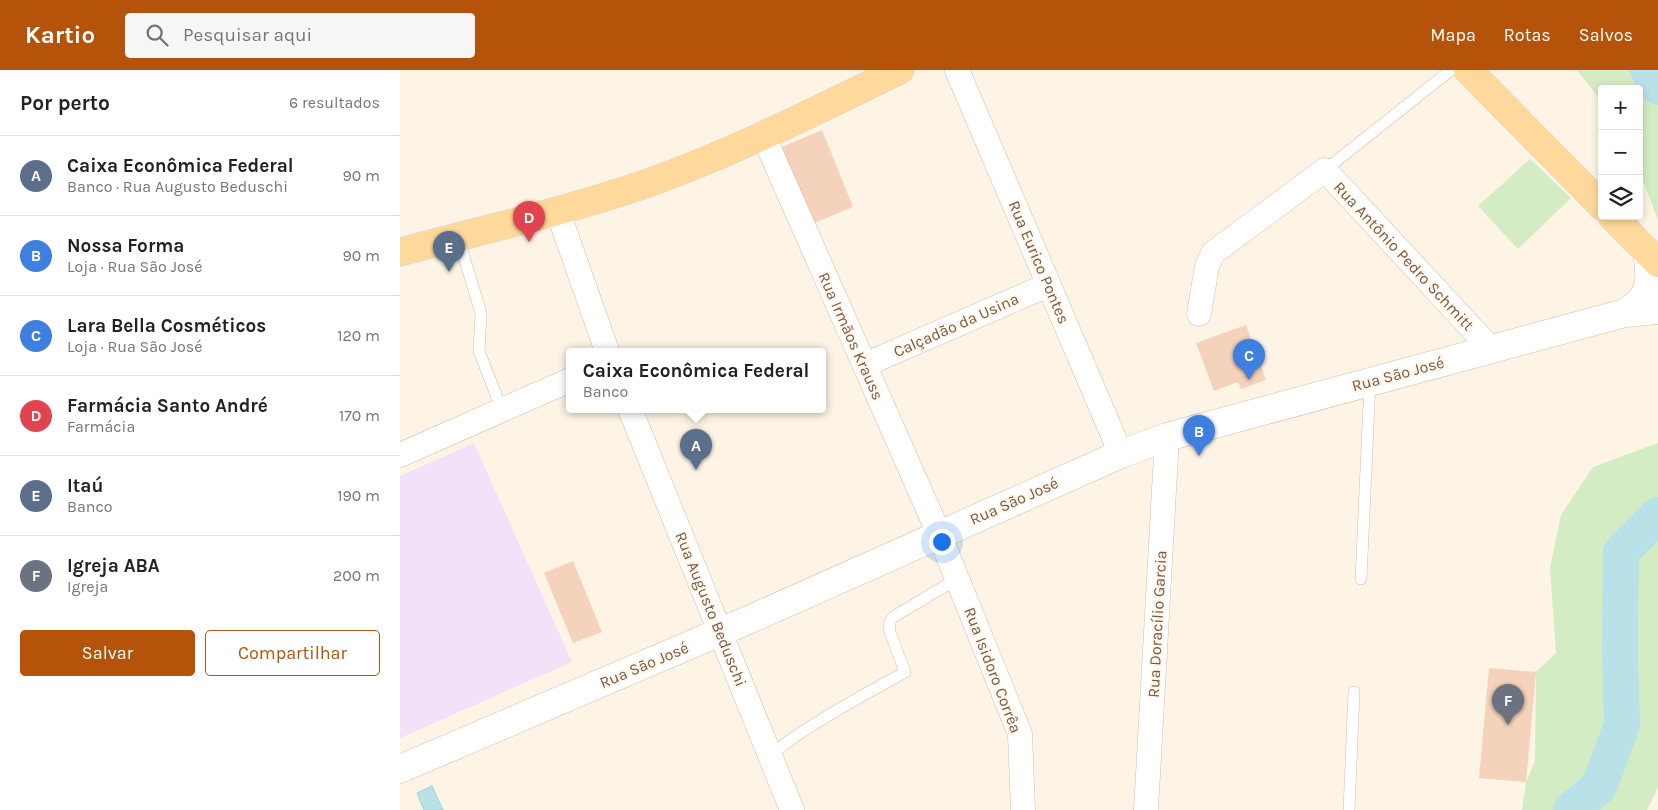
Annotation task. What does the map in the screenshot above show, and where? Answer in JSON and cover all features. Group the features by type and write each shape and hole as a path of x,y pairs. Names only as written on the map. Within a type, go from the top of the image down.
{"main road":[{"path":"400,252 558,212 648,182 764,137 900,70"},
{"path":"1468,70 1598,202"},
{"path":"1616,220 1652,257"}],"street":[{"name":"Rua Eurico Pontes","path":"957,70 1121,454"},
{"name":"Rua Irmãos Krauss","path":"764,137 939,534"},
{"path":"1200,314 1207,266 1213,254 1325,170"},
{"name":"Rua Antônio Pedro Schmitt","path":"1325,170 1491,350"},
{"path":"558,212 606,348"},
{"name":"Rua São José","path":"1625,313 1641,300 1648,288 1652,257"},
{"name":"Calçadão da Usina","path":"864,365 1048,285"},
{"name":"Rua São José","path":"400,770 720,632 1121,454 1167,437 1625,313 1658,310"},
{"path":"400,456 566,382"},
{"name":"Rua Augusto Beduschi","path":"632,413 792,810"},
{"name":"Rua Doracílio Garcia","path":"1146,810 1167,437"},
{"name":"Rua Isidoro Corrêa","path":"939,534 1020,734 1022,810"}],"lane":[{"name":"Rua Antônio Pedro Schmitt","path":"1325,170 1451,70"},
{"path":"458,237 481,312 479,351 502,410"},
{"path":"1361,579 1370,382"},
{"path":"770,755 796,734 820,719 905,672 890,632 890,621 893,617 958,579"},
{"path":"1349,810 1354,692"}],"shaded area":[{"path":"474,443 572,662 400,738 400,476"}],"green space":[{"path":"1577,70 1658,70 1658,220 1643,181 1643,85 1598,85 1598,97"},
{"path":"1530,159 1571,198 1518,249 1478,206"},
{"path":"1658,443 1658,787 1647,810 1522,810 1526,782 1535,761 1536,672 1556,653 1550,568 1561,515 1593,467"}],"water":[{"path":"432,786 443,810 424,810 417,793"}],"building":[{"path":"822,130 853,207 814,223 782,147"},
{"path":"1246,325 1266,380 1241,389 1238,382 1214,391 1196,343"},
{"path":"573,561 602,632 573,643 544,573"},
{"path":"1489,668 1536,672 1526,782 1479,778"}],"waterway":[{"path":"1648,70 1658,87"},
{"path":"1571,810 1599,787 1622,725 1620,653 1621,552 1658,515"}],"place":[{"name":"Farmácia Santo André","path":"529,242"},
{"name":"Itaú","path":"449,272"},
{"name":"Lara Bella Cosméticos","path":"1249,380"},
{"name":"Nossa Forma","path":"1199,456"},
{"name":"Caixa Econômica Federal","path":"696,470"},
{"name":"Igreja ABA","path":"1508,725"}]}
